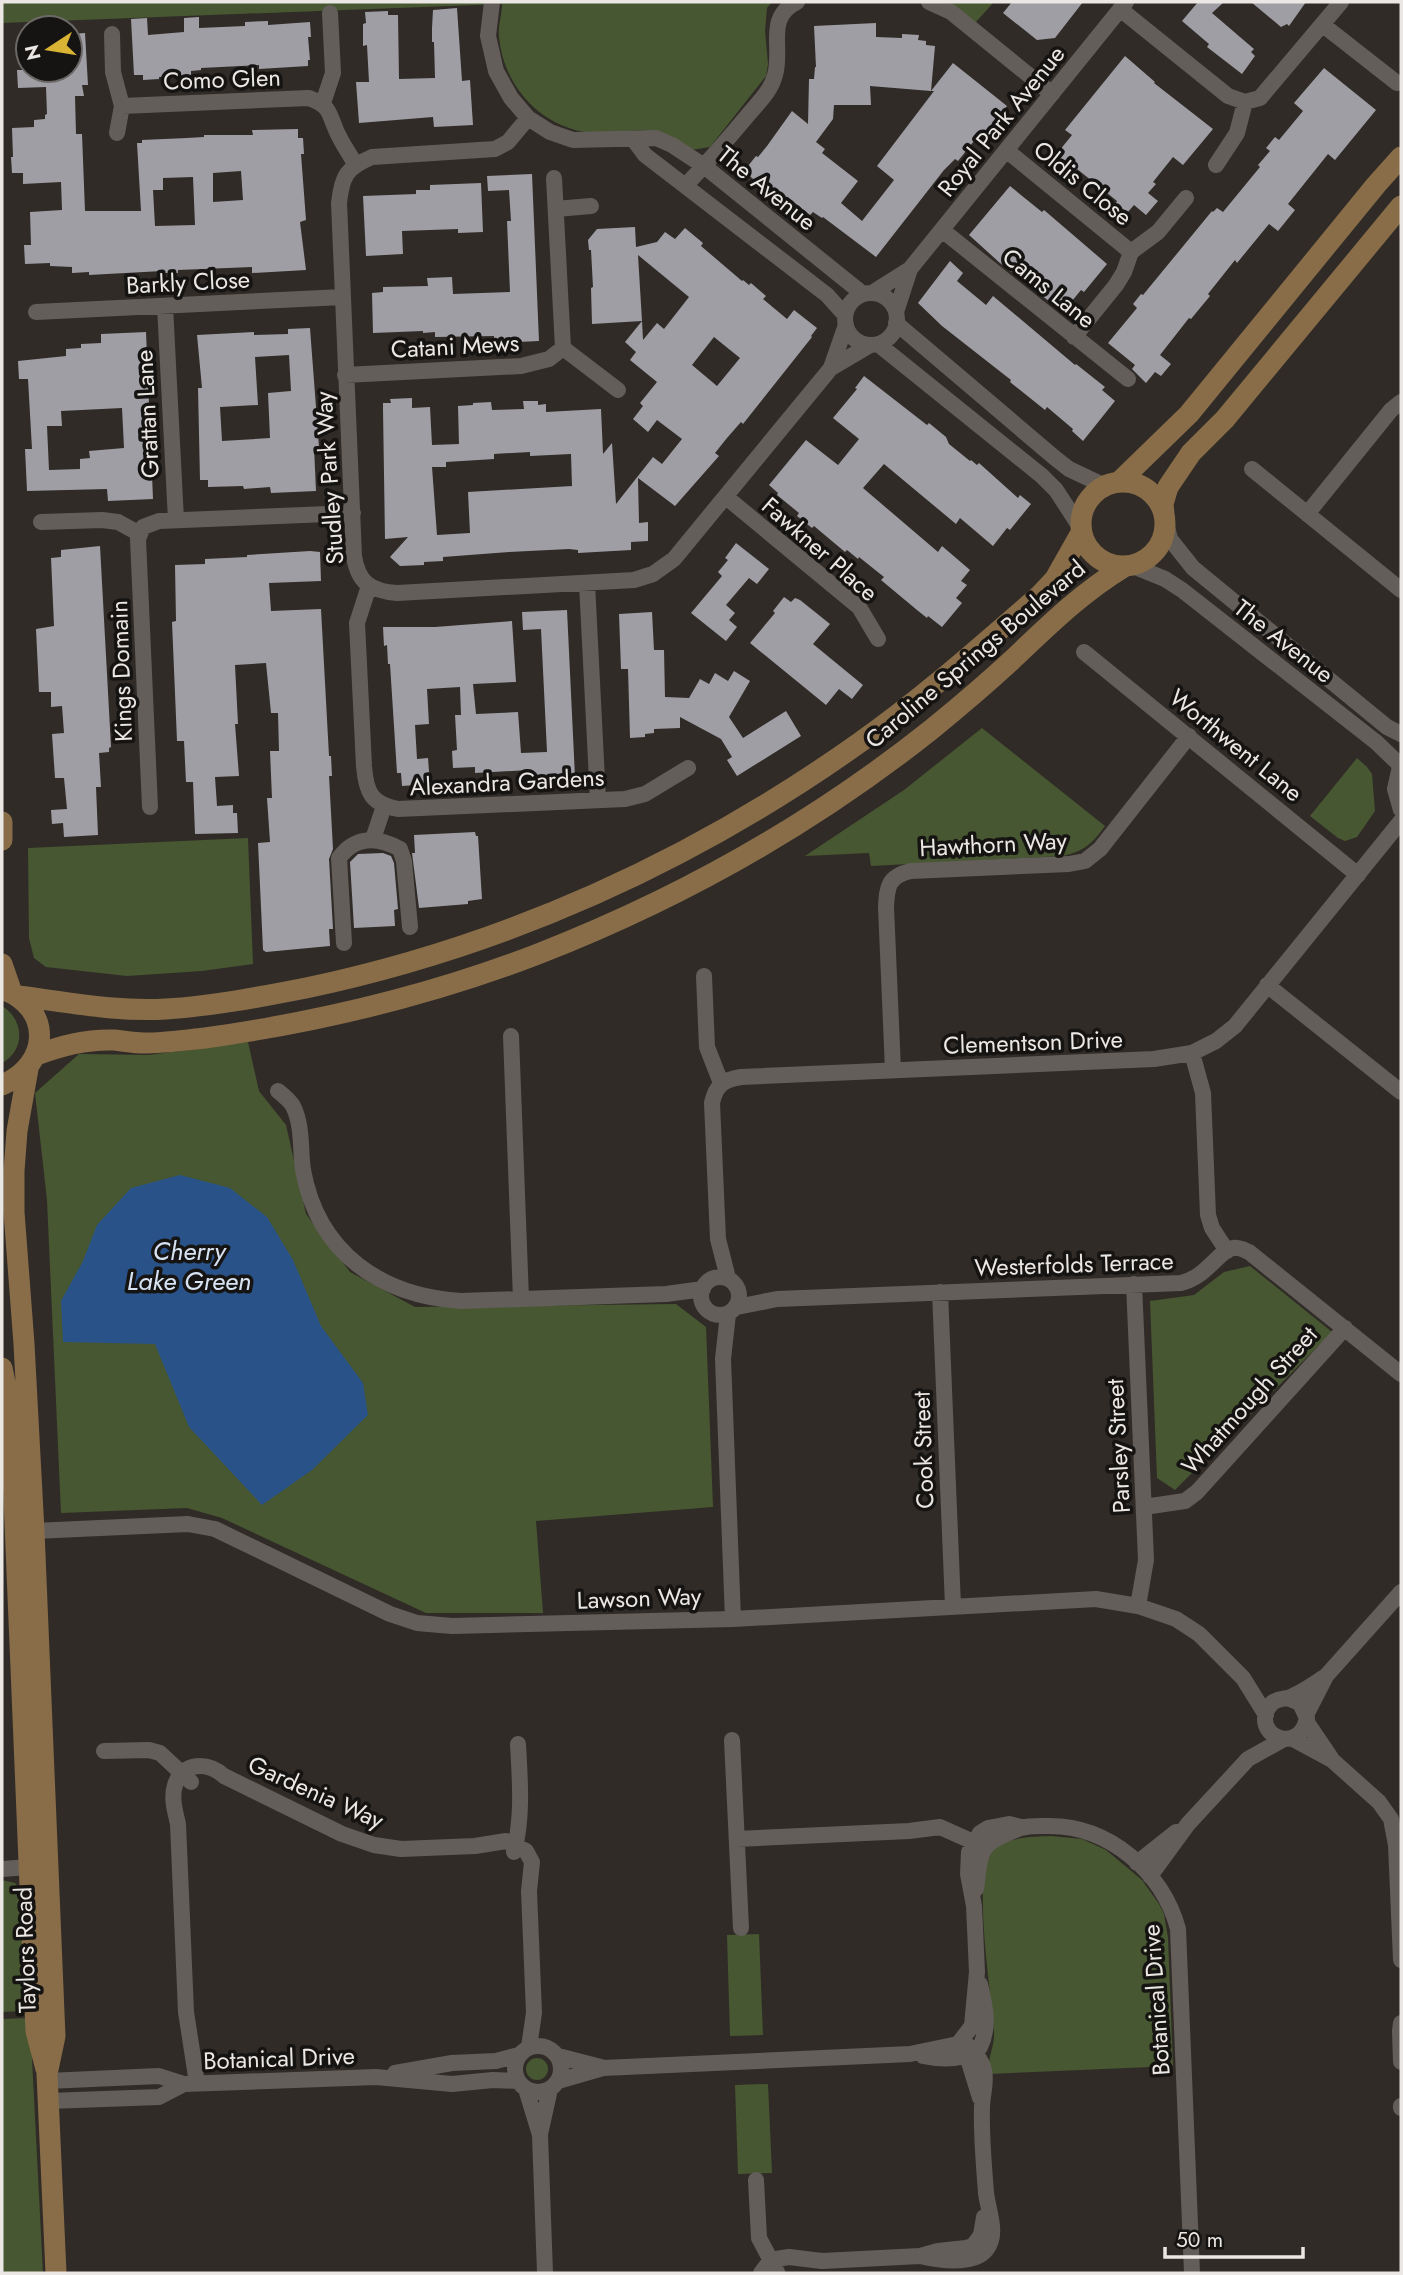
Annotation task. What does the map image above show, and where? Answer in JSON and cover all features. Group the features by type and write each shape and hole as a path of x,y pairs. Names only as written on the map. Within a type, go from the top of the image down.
{"main road":[{"path":"1401,157 1189,414 1112,484 1094,493 1082,514 1081,530 1085,544 1101,561 1112,566 1128,567 1146,561 1157,550 1164,537 1163,504 1168,487 1191,453 1225,419 1401,206"},
{"path":"1112,484 1131,482 1152,493 1160,503 1165,518"},
{"name":"Caroline Springs Boulevard","path":"11,993 94,1006 165,1009 276,994 353,978 411,962 481,940 572,905 688,850 804,780 859,743 910,705 1040,595 1055,579 1081,530"},
{"name":"Caroline Springs Boulevard","path":"2,1085 15,1079 32,1062 71,1044 93,1041 173,1042 252,1031 338,1014 465,979 607,926 740,858 894,759 971,697 1068,607 1128,567"},
{"path":"2,822 2,840"},
{"path":"2,964 11,993"},
{"name":"Taylors Road","path":"11,993 30,1008 40,1039 32,1062 17,1131 14,1212 34,1531 38,1867 36,2031 48,2085 56,2273"},
{"name":"Taylors Road","path":"2,1368 8,1392 11,1427 38,1867"}],"street":[{"name":"The Avenue","path":"492,2 488,36 496,71 511,98 528,118 550,132 573,141 656,138 672,145 704,166 867,293"},
{"path":"686,185 770,88 778,65 778,20 789,5 797,2"},
{"path":"929,2 951,12 1052,94"},
{"path":"1123,5 1228,96 1245,102 1260,98 1341,2"},
{"name":"Royal Park Avenue","path":"867,293 910,268 1123,5"},
{"path":"330,13 333,73 323,103 355,164 372,157 495,149 508,142 528,118"},
{"path":"1323,25 1397,83"},
{"path":"112,34 113,72 122,106 117,133"},
{"name":"Como Glen","path":"122,106 309,98 323,103"},
{"path":"1216,165 1237,132 1245,102"},
{"name":"The Avenue","path":"633,139 645,155 827,295 846,320"},
{"name":"Oldis Close","path":"1006,150 1131,252"},
{"name":"Studley Park Way","path":"355,164 341,181 340,203 345,375 356,569 361,579 381,592 634,580 653,574 674,559 831,368 846,320"},
{"path":"554,178 563,348 618,390"},
{"name":"Oldis Close","path":"1074,337 1116,285 1131,252 1158,232 1186,198"},
{"path":"556,209 590,206"},
{"name":"Cams Lane","path":"942,230 1128,379"},
{"name":"Royal Park Avenue","path":"896,317 910,268"},
{"path":"1081,530 1056,490 1042,476 874,344 854,339 846,320 851,302 867,293 886,298 896,317 1055,458 1069,469 1112,484"},
{"name":"Barkly Close","path":"36,312 343,297"},
{"name":"Grattan Lane","path":"164,306 176,520"},
{"path":"874,344 890,336 896,317"},
{"name":"Studley Park Way","path":"831,368 874,344"},
{"name":"Catani Mews","path":"345,375 521,366 549,359 563,348"},
{"path":"1307,514 1391,410 1401,402"},
{"path":"1252,470 1401,590"},
{"name":"Fawkner Place","path":"726,498 859,607 878,639"},
{"path":"41,522 102,520 118,522 140,534 143,527 159,521 353,513"},
{"name":"The Avenue","path":"1165,518 1170,539 1193,568 1387,727 1401,734"},
{"name":"Kings Domain","path":"140,534 138,539 149,807"},
{"name":"The Avenue","path":"1128,567 1165,579 1182,590 1379,745 1400,764 1395,789 1401,810"},
{"path":"587,583 597,800"},
{"name":"Alexandra Gardens","path":"369,586 357,623 364,766 366,786 373,798 384,806 398,809 625,799 645,794 688,768"},
{"name":"Worthwent Lane","path":"1084,652 1358,875"},
{"name":"Hawthorn Way","path":"893,1070 886,907 887,889 892,880 911,871 1085,861 1100,849 1189,736"},
{"path":"373,839 384,806"},
{"name":"Clementson Drive","path":"721,1083 741,1077 1154,1059 1192,1053 1216,1041 1235,1026 1401,821"},
{"path":"344,943 339,858 355,842 373,839 400,849 404,861 410,928"},
{"path":"704,976 708,1047 721,1083 712,1103 718,1239 733,1297 723,1360 733,1619"},
{"path":"1267,985 1401,1092"},
{"path":"512,1035 521,1299"},
{"path":"1192,1053 1203,1093 1208,1215 1212,1228 1227,1251 1242,1248 1249,1252 1401,1374"},
{"path":"278,1091 293,1105 300,1132 303,1169 317,1213 331,1235 353,1260 404,1292 435,1300 461,1301 666,1294 706,1296"},
{"path":"718,1239 706,1296 723,1360"},
{"name":"Westerfolds Terrace","path":"733,1297 777,1299 1181,1283 1194,1280 1227,1251"},
{"path":"706,1296 716,1278 733,1297"},
{"name":"Parsley Street","path":"1134,1284 1146,1560 1138,1606"},
{"name":"Cook Street","path":"940,1292 953,1606"},
{"path":"706,1296 716,1316 733,1297"},
{"name":"Whatmough Street","path":"1144,1507 1185,1502 1193,1495 1345,1328"},
{"name":"Lawson Way","path":"34,1531 188,1524 215,1529 390,1614 417,1623 452,1626 733,1619 1096,1599 1138,1606 1176,1619 1199,1634 1243,1678 1266,1718"},
{"path":"1248,1759 1301,1732 1326,1676 1401,1592"},
{"path":"1150,1876 1188,1824 1248,1759 1271,1703 1326,1676"},
{"name":"Lawson Way","path":"1243,1678 1285,1698"},
{"path":"1285,1698 1300,1703 1306,1718 1332,1760 1386,1811 1393,1824 1399,1852 1401,1959"},
{"path":"1266,1718 1272,1733 1332,1760"},
{"path":"732,1740 741,1928"},
{"path":"518,1744 521,1801 520,1828 515,1849 526,1851 530,1857 532,1871 529,1891 534,2012 524,2051 515,2068 540,2135"},
{"path":"104,1751 149,1750 160,1753 187,1778 175,1784 173,1806 178,1824 190,2084"},
{"name":"Gardenia Way","path":"187,1778 187,1769 203,1765 214,1767 224,1776 342,1834 374,1846 401,1849 475,1846 506,1841 515,1849"},
{"path":"1137,1863 1188,1824"},
{"name":"Botanical Drive","path":"975,1848 1021,1827 1068,1826 1107,1838 1137,1863 1164,1893 1178,1928 1192,2273"},
{"path":"737,1839 909,1831 940,1827 975,1848 976,1972 968,2049"},
{"path":"2,1869 38,1867"},
{"path":"534,2012 561,2068 540,2135 545,2273"},
{"path":"1401,2023 1401,2062"},
{"path":"524,2051 542,2046 603,2067"},
{"path":"522,2085 538,2092 603,2067 910,2054 950,2046 968,2049 982,2063 985,2073 982,2106 986,2197 981,2235 966,2263 938,2251 920,2256 822,2261 772,2270 759,2238 756,2180"},
{"name":"Botanical Drive","path":"376,2077 452,2063 496,2061 524,2051"},
{"name":"Botanical Drive","path":"48,2085 159,2097 190,2084 376,2077 452,2084 494,2080 522,2085"}],"green space":[{"path":"2,2 772,2 767,8 765,31 768,64 766,76 710,147 691,150 663,133 648,130 598,133 579,131 544,116 518,89 502,55 499,28 502,4 84,20 84,14 14,14 14,23 2,23"},
{"path":"948,2 994,2 975,23"},
{"path":"982,728 1105,826 1092,842 1076,852 1062,856 871,866 869,853 805,856 904,790"},
{"path":"1357,758 1372,774 1375,811 1357,837 1345,841 1310,816"},
{"path":"248,838 253,964 202,971 127,976 46,967 34,958 29,938 28,848"},
{"path":"2,1006 15,1019 19,1035 15,1050 2,1063"},
{"path":"248,1042 259,1091 286,1125 306,1214 350,1272 415,1307 676,1304 706,1327 713,1507 536,1521 543,1613 426,1613 222,1518 187,1508 61,1513 47,1200 35,1093 79,1054 149,1055"},
{"path":"1250,1266 1332,1332 1175,1490 1157,1478 1150,1301 1194,1295 1224,1272"},
{"path":"1027,1837 1082,1839 1106,1850 1142,1880 1159,1904 1164,1914 1168,1938 1173,2066 989,2074 994,2032 983,1914 986,1869 991,1854 1002,1844"},
{"path":"2,1880 15,1883 23,1892 27,2011 2,2012"},
{"path":"759,1934 763,2035 730,2036 727,1935"},
{"path":"2,2019 30,2020 43,2273 3,2273"},
{"path":"537,2058 545,2061 548,2069 545,2077 537,2080 529,2077 526,2069 529,2061"},
{"path":"768,2084 772,2173 738,2174 735,2085"}],"water":[{"name":"Cherry Lake Green","path":"180,1175 230,1188 267,1217 293,1260 321,1326 363,1383 368,1415 312,1470 262,1505 189,1427 155,1344 63,1342 61,1301 83,1261 97,1225 131,1188"}],"building":[{"path":"1012,2 1083,2 1055,38 1037,40 1003,13"},
{"path":"1198,2 1224,2 1212,13 1254,49 1251,52 1255,56 1242,74 1207,47 1209,44 1182,21"},
{"path":"1251,2 1306,2 1289,26 1287,24 1281,27"},
{"path":"457,8 462,81 470,80 473,125 434,127 433,117 359,123 356,82 369,82 367,45 363,46 365,12 388,11 388,15 398,15 399,79 435,78 433,10"},
{"path":"199,17 199,28 245,26 245,22 268,21 268,25 310,22 308,66 201,68 191,71 191,75 143,80 143,75 134,75 131,19 147,18 148,35 184,32 184,18"},
{"path":"876,23 876,37 902,38 902,34 919,35 918,40 935,46 931,91 953,63 1007,106 976,143 974,141 958,161 955,159 944,170 876,257 823,217 813,212 810,215 790,199 784,206 744,171 767,146 792,111 808,124 809,79 814,79 816,67 814,26","holes":["870,86 934,91 877,166 894,180 862,221 841,203 858,181 822,153 825,149 816,142 833,119 834,105 871,105"]},
{"path":"85,33 88,85 82,85 84,96 75,96 76,134 82,134 85,211 141,211 137,143 142,143 142,140 204,135 253,135 252,130 298,129 298,138 303,138 304,154 301,154 306,220 300,222 306,270 252,273 252,267 178,270 178,273 162,271 89,275 89,272 72,273 72,267 50,266 50,263 25,264 24,245 31,245 30,212 62,210 61,182 23,184 23,173 12,173 12,128 34,127 34,120 45,119 47,114 46,87 18,88 18,84 84,84","holes":["241,171 243,200 213,202 213,173","193,177 195,225 155,226 153,190 163,190 163,178"]},
{"path":"1125,56 1154,83 1213,129 1183,165 1173,157 1153,182 1156,184 1148,193 1158,201 1146,215 1134,205 1127,213 1117,201 1077,169 1075,172 1055,156 1072,135 1065,130"},
{"path":"1324,68 1376,110 1335,160 1328,154 1288,204 1295,210 1278,231 1269,224 1237,263 1235,260 1208,294 1210,296 1160,355 1171,364 1161,376 1155,372 1146,383 1132,369 1135,365 1108,343 1137,308 1133,304 1212,211 1217,208 1223,212 1260,167 1258,165 1270,151 1266,148 1275,137 1279,140 1303,111 1294,103"},
{"path":"532,174 539,341 494,343 494,336 435,337 435,332 423,331 373,333 372,293 383,292 383,287 428,286 427,278 452,277 453,294 510,292 507,221 511,221 509,190 488,191 487,176"},
{"path":"481,183 483,232 458,233 458,229 402,231 403,254 366,256 363,196 416,194 416,190 430,190 430,185"},
{"path":"1010,186 1042,212 1044,210 1107,264 1063,312 969,235"},
{"path":"635,227 636,247 657,242 665,232 675,239 685,228 703,243 701,246 742,281 749,285 751,283 766,296 763,299 787,319 794,310 817,328 743,424 741,422 715,453 719,456 675,506 638,478 639,523 648,522 648,541 631,542 631,550 578,553 578,550 569,549 509,552 443,557 443,561 424,562 424,565 400,566 390,557 408,537 385,539 383,403 391,403 390,399 412,398 412,408 430,407 432,445 459,444 458,406 491,402 492,410 524,409 523,401 538,401 538,405 546,404 546,412 601,409 603,454 612,443 616,504 653,457 662,464 682,439 657,420 648,432 633,419 643,406 640,403 657,382 630,360 636,352 625,342 642,321 592,324 593,287 588,240 597,229","holes":["638,255 689,297 664,329 657,323 643,340","714,337 740,358 717,386 692,365","530,452 530,456 571,454 572,486 468,492 470,533 437,535 432,467 446,467 446,462 494,459 494,454"]},
{"path":"950,261 963,273 957,281 986,305 993,296 1105,387 1102,390 1115,401 1083,441 1047,407 1045,410 1010,382 1011,380 942,326 918,303"},
{"path":"310,328 319,447 314,447 316,491 271,493 270,487 208,487 208,480 200,480 198,388 202,388 197,335 254,332 254,335 288,334 288,329","holes":["289,355 291,391 268,393 270,438 222,441 220,407 258,405 255,357"]},
{"path":"146,332 153,499 108,501 107,489 27,491 25,449 32,449 28,379 19,379 18,361 66,356 66,349 81,348 81,344 101,343 101,334","holes":["122,408 124,448 89,451 90,458 80,459 80,469 49,470 47,426 62,426 61,411"]},
{"path":"864,376 927,425 929,423 946,437 949,444 970,461 977,465 979,463 1018,498 1020,495 1031,504 993,546 960,518 956,524 884,464 863,488 938,552 942,546 970,570 961,581 967,585 956,598 962,603 942,627 881,580 884,577 859,557 858,559 847,550 845,552 814,526 812,528 797,516 799,513 769,485 806,440 838,465 859,439 833,418"},
{"path":"736,543 769,569 757,584 749,578 726,605 735,613 729,620 737,627 726,641 691,613 722,576 718,572 728,560 725,558"},
{"path":"100,546 111,747 109,752 99,753 101,787 96,787 98,835 64,837 63,823 52,824 51,810 67,809 64,778 55,778 52,734 64,733 62,706 51,707 51,692 39,692 36,629 54,626 51,558 61,557 61,550"},
{"path":"320,552 321,581 269,583 271,611 321,609 332,776 329,776 333,849 329,859 333,929 329,929 330,946 266,952 263,950 258,843 270,842 267,798 272,798 270,751 279,751 278,713 271,713 266,663 235,665 238,724 235,724 239,776 215,777 217,806 233,805 233,813 237,813 238,833 195,834 193,782 186,782 184,741 177,741 172,622 176,621 175,565 205,564 205,559"},
{"path":"784,597 791,602 795,598 800,600 830,624 813,644 863,685 852,699 839,689 826,705 750,643 775,613 773,611"},
{"path":"567,610 575,777 529,779 529,770 475,773 475,767 453,768 452,751 457,750 455,715 461,715 460,687 427,689 429,724 415,725 417,759 428,758 430,784 402,786 401,773 397,773 390,664 387,645 384,646 383,627 435,627 512,621 516,682 473,684 476,714 518,712 521,753 547,752 541,629 523,630 522,612"},
{"path":"652,612 654,650 664,650 665,697 689,698 700,679 709,684 715,673 728,681 734,671 750,681 729,717 743,738 786,711 801,736 737,776 727,760 732,757 721,739 680,717 680,728 654,729 654,733 645,734 645,737 630,738 628,669 621,669 619,614"},
{"path":"475,832 478,836 482,899 468,901 468,904 419,908 412,853 415,853 414,835"},
{"path":"383,853 391,856 394,863 398,909 394,910 395,926 354,928 350,862 358,854"}]}
